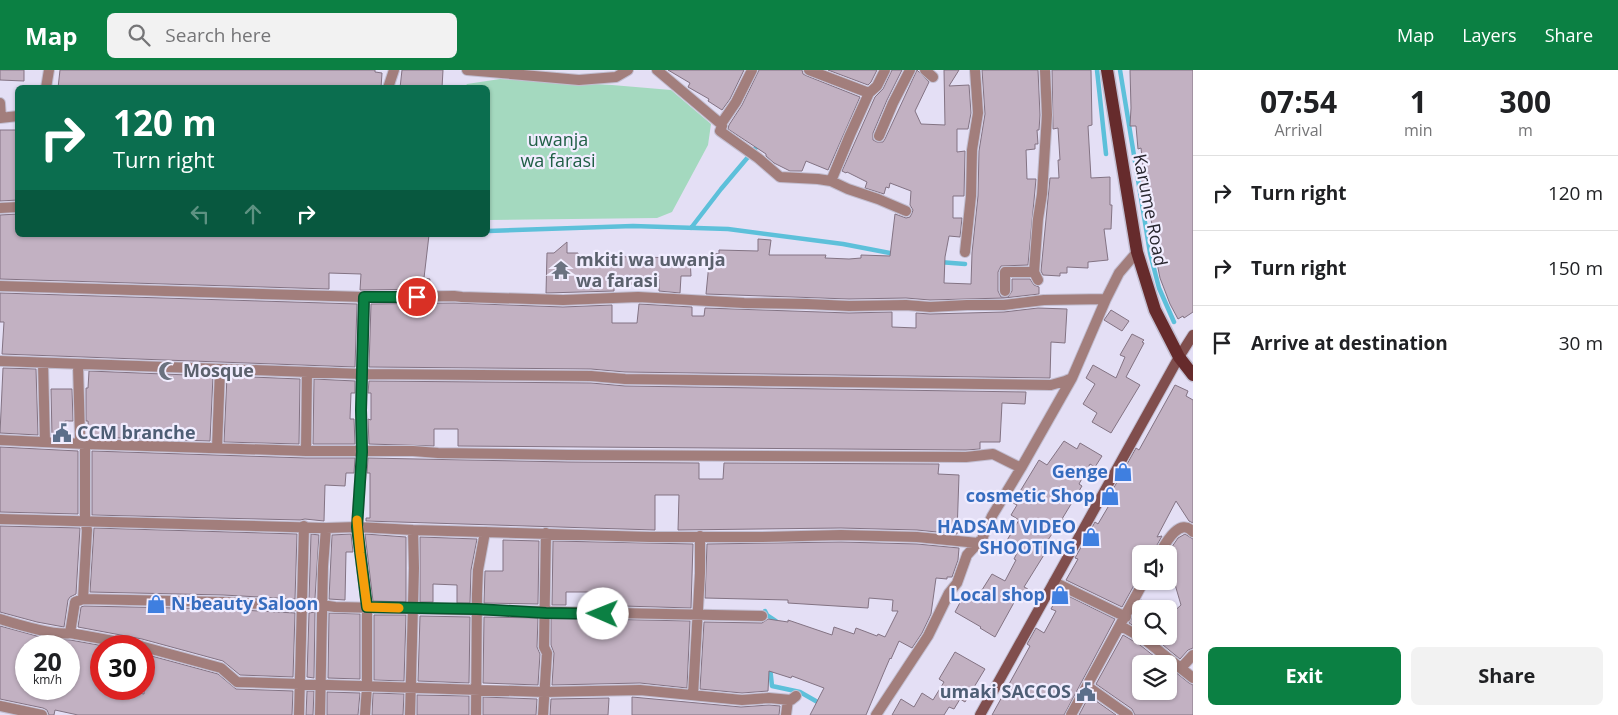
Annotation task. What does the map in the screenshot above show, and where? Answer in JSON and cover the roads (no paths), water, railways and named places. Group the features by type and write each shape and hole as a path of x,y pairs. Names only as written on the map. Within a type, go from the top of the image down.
{"main road":[{"name":"Karume Road","path":"1107,70 1137,252 1155,310 1180,357 1193,375"}],"street":[{"path":"46,85 49,70"},
{"path":"389,85 394,70"},
{"path":"467,70 579,80 616,77 628,70"},
{"path":"657,70 721,124"},
{"path":"752,70 736,102 721,124 720,131 780,176 818,178 906,211"},
{"path":"809,70 830,73 835,80 869,93"},
{"path":"831,182 869,93 877,86 885,70"},
{"path":"879,136 910,70"},
{"path":"965,252 971,196 972,150 978,112 975,70"},
{"path":"1005,291 1005,272 1036,276 1038,218 1042,194 1047,115 1046,70"},
{"path":"0,103 0,118 15,116"},
{"path":"0,208 15,207"},
{"path":"876,715 928,636 949,593 957,583 967,556 982,539 992,516 1072,378 1119,273 1137,252"},
{"path":"0,286 364,297 454,296 462,298 564,300 638,297 744,303 930,307 1004,305 1044,300 1106,299"},
{"path":"364,297 362,452 357,527 367,607 365,715"},
{"path":"980,715 1193,335"},
{"path":"0,361 362,374 591,376 625,379 1051,385 1072,378"},
{"path":"44,363 45,442"},
{"path":"78,365 80,436 85,444 85,520 87,530 83,599"},
{"path":"217,448 220,369"},
{"path":"306,450 307,372"},
{"path":"0,440 362,452 413,451 701,457 966,456 993,454 1021,468"},
{"path":"0,519 326,528 357,527 650,537 841,535 917,537 978,543"},
{"path":"299,715 304,526"},
{"path":"1164,545 1175,531 1185,527 1190,528 1193,532"},
{"path":"320,715 322,605 326,528"},
{"path":"410,715 414,608 413,530"},
{"path":"476,715 478,570 485,532"},
{"path":"543,715 547,653 544,647 546,534"},
{"path":"693,695 700,572 700,536"},
{"path":"1054,582 1123,622 1193,678"},
{"path":"1071,715 1139,590"},
{"path":"70,633 75,602 83,599 301,606 322,605 334,607 477,609 546,613 762,616"},
{"path":"0,619 45,631 90,637"},
{"path":"155,650 221,668 237,682 544,692 640,690 742,700 792,698 786,715"},
{"path":"1181,668 1193,655"},
{"path":"1087,686 1128,715"},
{"path":"0,706 42,715"}],"waterway":[{"path":"1097,70 1106,154"},
{"path":"1120,70 1150,253 1159,288 1174,322"},
{"path":"691,228 759,144"},
{"path":"490,231 633,226 728,229 843,244 895,254"},
{"path":"939,262 965,264"},
{"path":"765,611 767,615 776,621 776,624"},
{"path":"770,667 772,686 800,692 821,704"}],"place":[{"name":"mkiti wa uwanja wa farasi","path":"561,270"},
{"name":"Mosque","path":"168,371"},
{"name":"CCM branche","path":"62,433"},
{"name":"Genge","path":"1123,472"},
{"name":"cosmetic Shop","path":"1110,496"},
{"name":"HADSAM VIDEO SHOOTING","path":"1091,537"},
{"name":"Local shop","path":"1060,595"},
{"name":"N'beauty Saloon","path":"156,604"},
{"name":"umaki SACCOS","path":"1086,692"}],"park label":[{"name":"uwanja wa farasi","path":"558,150"}]}
